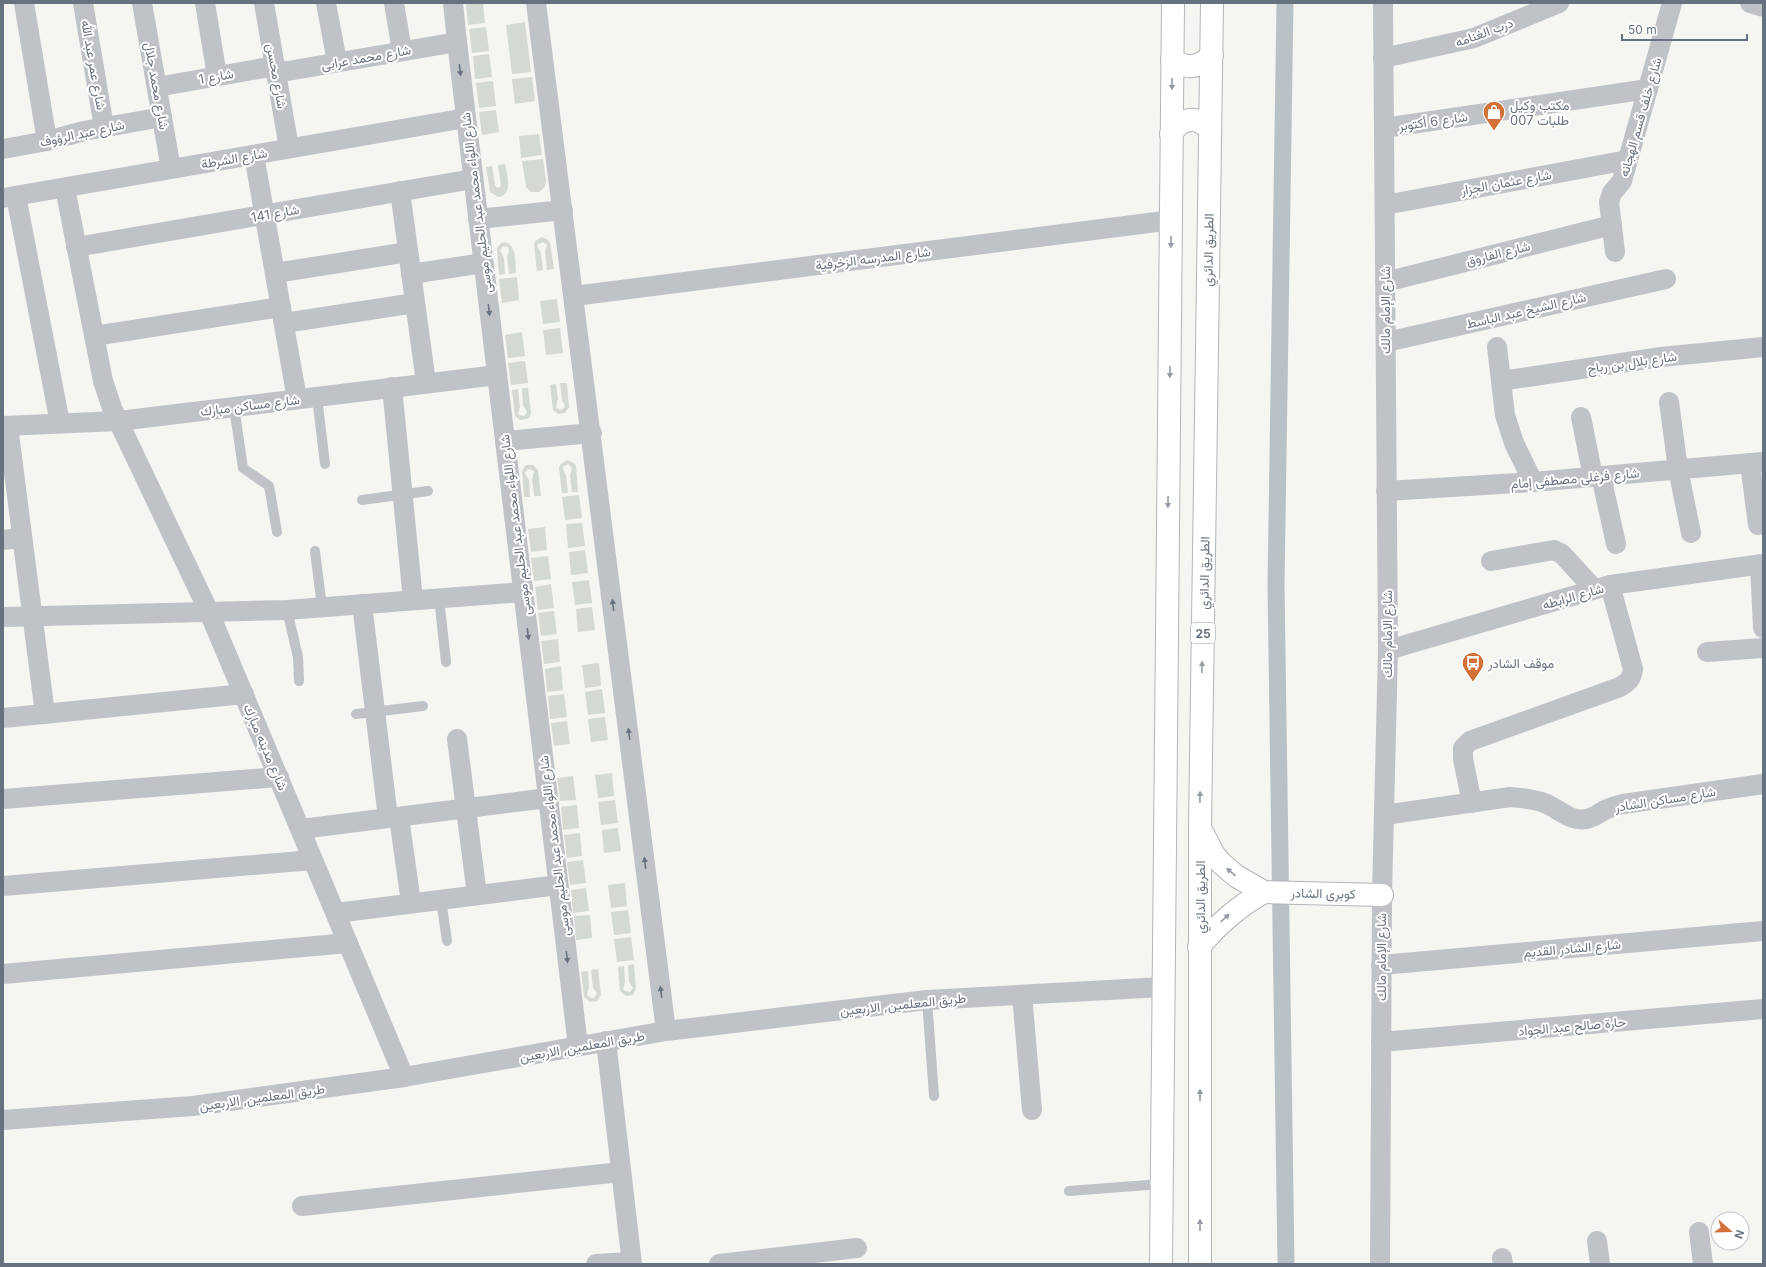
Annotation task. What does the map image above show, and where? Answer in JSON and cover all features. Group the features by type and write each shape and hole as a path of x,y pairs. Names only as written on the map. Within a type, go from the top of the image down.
{"highway":[{"path":"1161,1264 1173,3"},
{"name":"الطريق الدائري","path":"1200,1264 1200,828 1212,3"},
{"path":"1172,58 1178,63 1193,66 1207,60 1212,54"},
{"path":"1171,134 1176,126 1182,121 1190,119 1198,120 1205,124 1210,130"},
{"name":"كوبرى الشادر","path":"1200,828 1214,855 1221,863 1236,876 1264,892 1382,894"},
{"path":"1199,947 1229,914 1264,892"}],"street":[{"path":"24,3 47,141"},
{"name":"شارع عمر عبد الله","path":"83,3 104,127"},
{"name":"شارع محمد جلال","path":"142,3 171,169"},
{"path":"205,3 217,76"},
{"name":"شارع محسن","path":"264,3 289,148"},
{"path":"326,3 337,62"},
{"path":"394,3 402,51"},
{"name":"شارع اللواء محمد عبد الحليم موسى","path":"453,3 578,1046"},
{"path":"536,3 592,433 666,1031"},
{"name":"شارع الإمام مالك","path":"1380,1264 1381,965 1388,650 1383,3"},
{"name":"شارع خلف قسم الهجانه","path":"1615,252 1609,202 1612,193 1622,181 1672,3"},
{"path":"1750,3 1763,7"},
{"name":"درب الغنامه","path":"1384,58 1474,38 1547,5"},
{"name":"شارع محمد عرابى","path":"276,69 337,62 457,42"},
{"name":"شارع 1","path":"157,87 217,76 276,69"},
{"name":"شارع 6 أكتوبر","path":"1384,128 1648,89"},
{"name":"شارع عبد الرؤوف","path":"3,149 47,141 84,131 162,117"},
{"name":"شارع الشرطة","path":"10,197 466,118"},
{"path":"254,155 282,315 307,398"},
{"name":"شارع عثمان الجزار","path":"1385,205 1628,160"},
{"name":"شارع 141","path":"76,247 473,179"},
{"name":"شارع مدينه مبارك","path":"65,188 105,388 209,612 404,1077"},
{"path":"400,191 426,383"},
{"path":"10,197 60,423"},
{"path":"478,219 563,210"},
{"name":"شارع المدرسه الزخرفية","path":"574,296 1172,220"},
{"name":"شارع الفاروق","path":"1385,282 1612,225"},
{"path":"275,273 408,252"},
{"path":"411,274 484,263"},
{"name":"شارع الشيخ عبد الباسط","path":"1386,342 1666,279"},
{"path":"94,336 282,315 415,303"},
{"path":"1498,347 1505,415 1509,429 1533,482"},
{"name":"شارع بلال بن رباح","path":"1501,381 1661,357 1763,347"},
{"name":"شارع مساكن مبارك","path":"5,426 119,421 497,375"},
{"path":"392,388 413,600"},
{"path":"1668,402 1678,469 1691,533"},
{"path":"1581,416 1616,544"},
{"path":"5,426 13,539 32,616 45,714"},
{"path":"505,441 592,433"},
{"path":"1757,462 1758,525"},
{"name":"شارع فرغلى مصطفى إمام","path":"1386,491 1533,482 1757,462"},
{"path":"1472,803 1462,759 1463,748 1470,741 1620,687 1629,682 1633,676 1633,669 1602,587 1562,554 1554,550 1491,561"},
{"path":"1762,564 1763,628"},
{"name":"شارع الرابطه","path":"1388,650 1602,587 1762,564"},
{"path":"3,617 287,610 523,592"},
{"path":"362,604 365,713 394,817 412,903"},
{"path":"1707,652 1763,648"},
{"path":"3,718 244,694"},
{"path":"457,739 477,895"},
{"path":"3,799 279,777"},
{"name":"شارع مساكن الشادر","path":"1384,815 1510,797 1528,798 1546,804 1568,816 1585,820 1594,818 1608,808 1623,804 1763,784"},
{"path":"301,829 548,798"},
{"path":"3,886 313,860"},
{"path":"336,913 558,885"},
{"name":"شارع الشادر القديم","path":"1381,965 1763,931"},
{"path":"3,974 348,943"},
{"name":"طريق المعلمين, الاربعين","path":"3,1120 193,1106 404,1077 666,1031 927,1000 1163,986"},
{"path":"1022,994 1032,1110"},
{"name":"حارة صالح عبد الجواد","path":"1381,1042 1763,1009"},
{"path":"596,1264 631,1263 606,1041"},
{"path":"302,1206 621,1172"},
{"path":"1699,1232 1703,1264"},
{"path":"1597,1241 1600,1264"},
{"path":"719,1264 857,1248"}],"lane":[{"path":"307,398 325,464"},
{"path":"234,407 243,468 269,486 277,532"},
{"path":"362,500 428,491"},
{"path":"315,550 322,607"},
{"path":"439,598 446,662"},
{"path":"287,610 298,657 299,681"},
{"path":"365,713 423,706"},
{"path":"441,900 446,941"},
{"path":"927,1000 934,1096"},
{"path":"1069,1191 1161,1184"}],"shaded area":[{"path":"466,3 483,3 485,23 468,25"},
{"path":"525,22 531,72 512,74 506,25"},
{"path":"486,27 489,51 472,53 469,29"},
{"path":"489,54 492,77 475,79 473,56"},
{"path":"532,77 535,101 515,104 512,79"},
{"path":"493,81 496,106 479,108 476,83"},
{"path":"496,110 499,132 482,135 479,112"},
{"path":"539,134 542,155 521,158 519,136"},
{"path":"543,159 546,180 545,187 539,192 531,192 526,187 522,161"},
{"path":"505,164 508,188 503,195 498,197 490,192 486,167 492,166 495,185 497,188 501,186 498,165"},
{"path":"542,237 550,243 554,269 547,270 545,252 547,245 543,242 537,246 541,253 543,270 537,271 534,244 535,241"},
{"path":"504,242 508,243 513,250 516,273 509,274 507,257 509,250 508,247 503,246 500,250 504,258 505,274 499,275 497,248"},
{"path":"517,277 519,300 502,303 499,279"},
{"path":"557,299 560,322 543,324 540,301"},
{"path":"560,328 563,353 546,355 543,330"},
{"path":"522,332 525,356 508,358 505,335"},
{"path":"525,361 528,383 511,385 508,363"},
{"path":"560,383 567,383 569,407 565,413 558,414 553,410 550,385 556,384 558,399 556,407 560,410 565,406 562,400"},
{"path":"522,388 528,388 531,413 530,417 527,419 520,420 515,416 512,390 518,389 520,407 518,413 519,415 524,416 527,412 523,405"},
{"path":"567,460 574,463 576,466 578,492 572,492 570,475 572,468 568,464 564,466 563,469 566,476 568,493 562,493 559,467"},
{"path":"526,465 533,465 538,470 541,496 534,496 532,479 534,472 533,470 528,469 525,473 529,480 530,497 524,497 522,471"},
{"path":"579,495 582,518 565,520 562,497"},
{"path":"582,523 585,546 568,548 566,524"},
{"path":"545,527 547,550 531,552 528,529"},
{"path":"585,550 588,573 571,575 569,552"},
{"path":"548,556 551,579 534,581 531,558"},
{"path":"589,580 592,603 575,605 572,582"},
{"path":"551,584 554,608 538,610 535,587"},
{"path":"592,607 595,630 578,632 576,609"},
{"path":"554,611 557,634 541,636 538,613"},
{"path":"558,639 560,662 544,664 541,641"},
{"path":"599,663 601,686 585,688 582,665"},
{"path":"561,666 563,690 547,692 545,669"},
{"path":"602,689 605,713 588,715 585,692"},
{"path":"564,694 567,717 550,719 548,696"},
{"path":"605,717 608,740 591,742 588,719"},
{"path":"567,721 570,744 554,746 551,723"},
{"path":"612,773 614,796 598,798 595,775"},
{"path":"573,776 576,800 560,801 557,778"},
{"path":"615,800 618,823 601,825 598,802"},
{"path":"577,805 579,828 563,830 561,807"},
{"path":"618,828 621,851 604,853 602,830"},
{"path":"580,833 582,856 567,858 564,835"},
{"path":"583,860 586,883 570,885 567,862"},
{"path":"625,883 627,906 611,908 608,885"},
{"path":"586,888 589,911 573,913 571,890"},
{"path":"628,910 631,933 614,935 611,912"},
{"path":"590,915 592,938 576,940 574,916"},
{"path":"631,937 634,960 617,962 614,939"},
{"path":"634,964 636,989 633,995 626,996 620,991 618,967 624,966 625,983 623,989 630,992 633,988 629,982 628,965"},
{"path":"598,969 601,995 597,1001 590,1002 584,997 581,972 588,971 589,987 587,995 594,998 597,993 593,988 591,970"}],"waterway":[{"path":"1285,3 1276,585 1286,1264"}],"place":[{"name":"مكتب وكيل طلبات 007","path":"1494,132"},
{"name":"موقف الشادر","path":"1473,682"}]}
